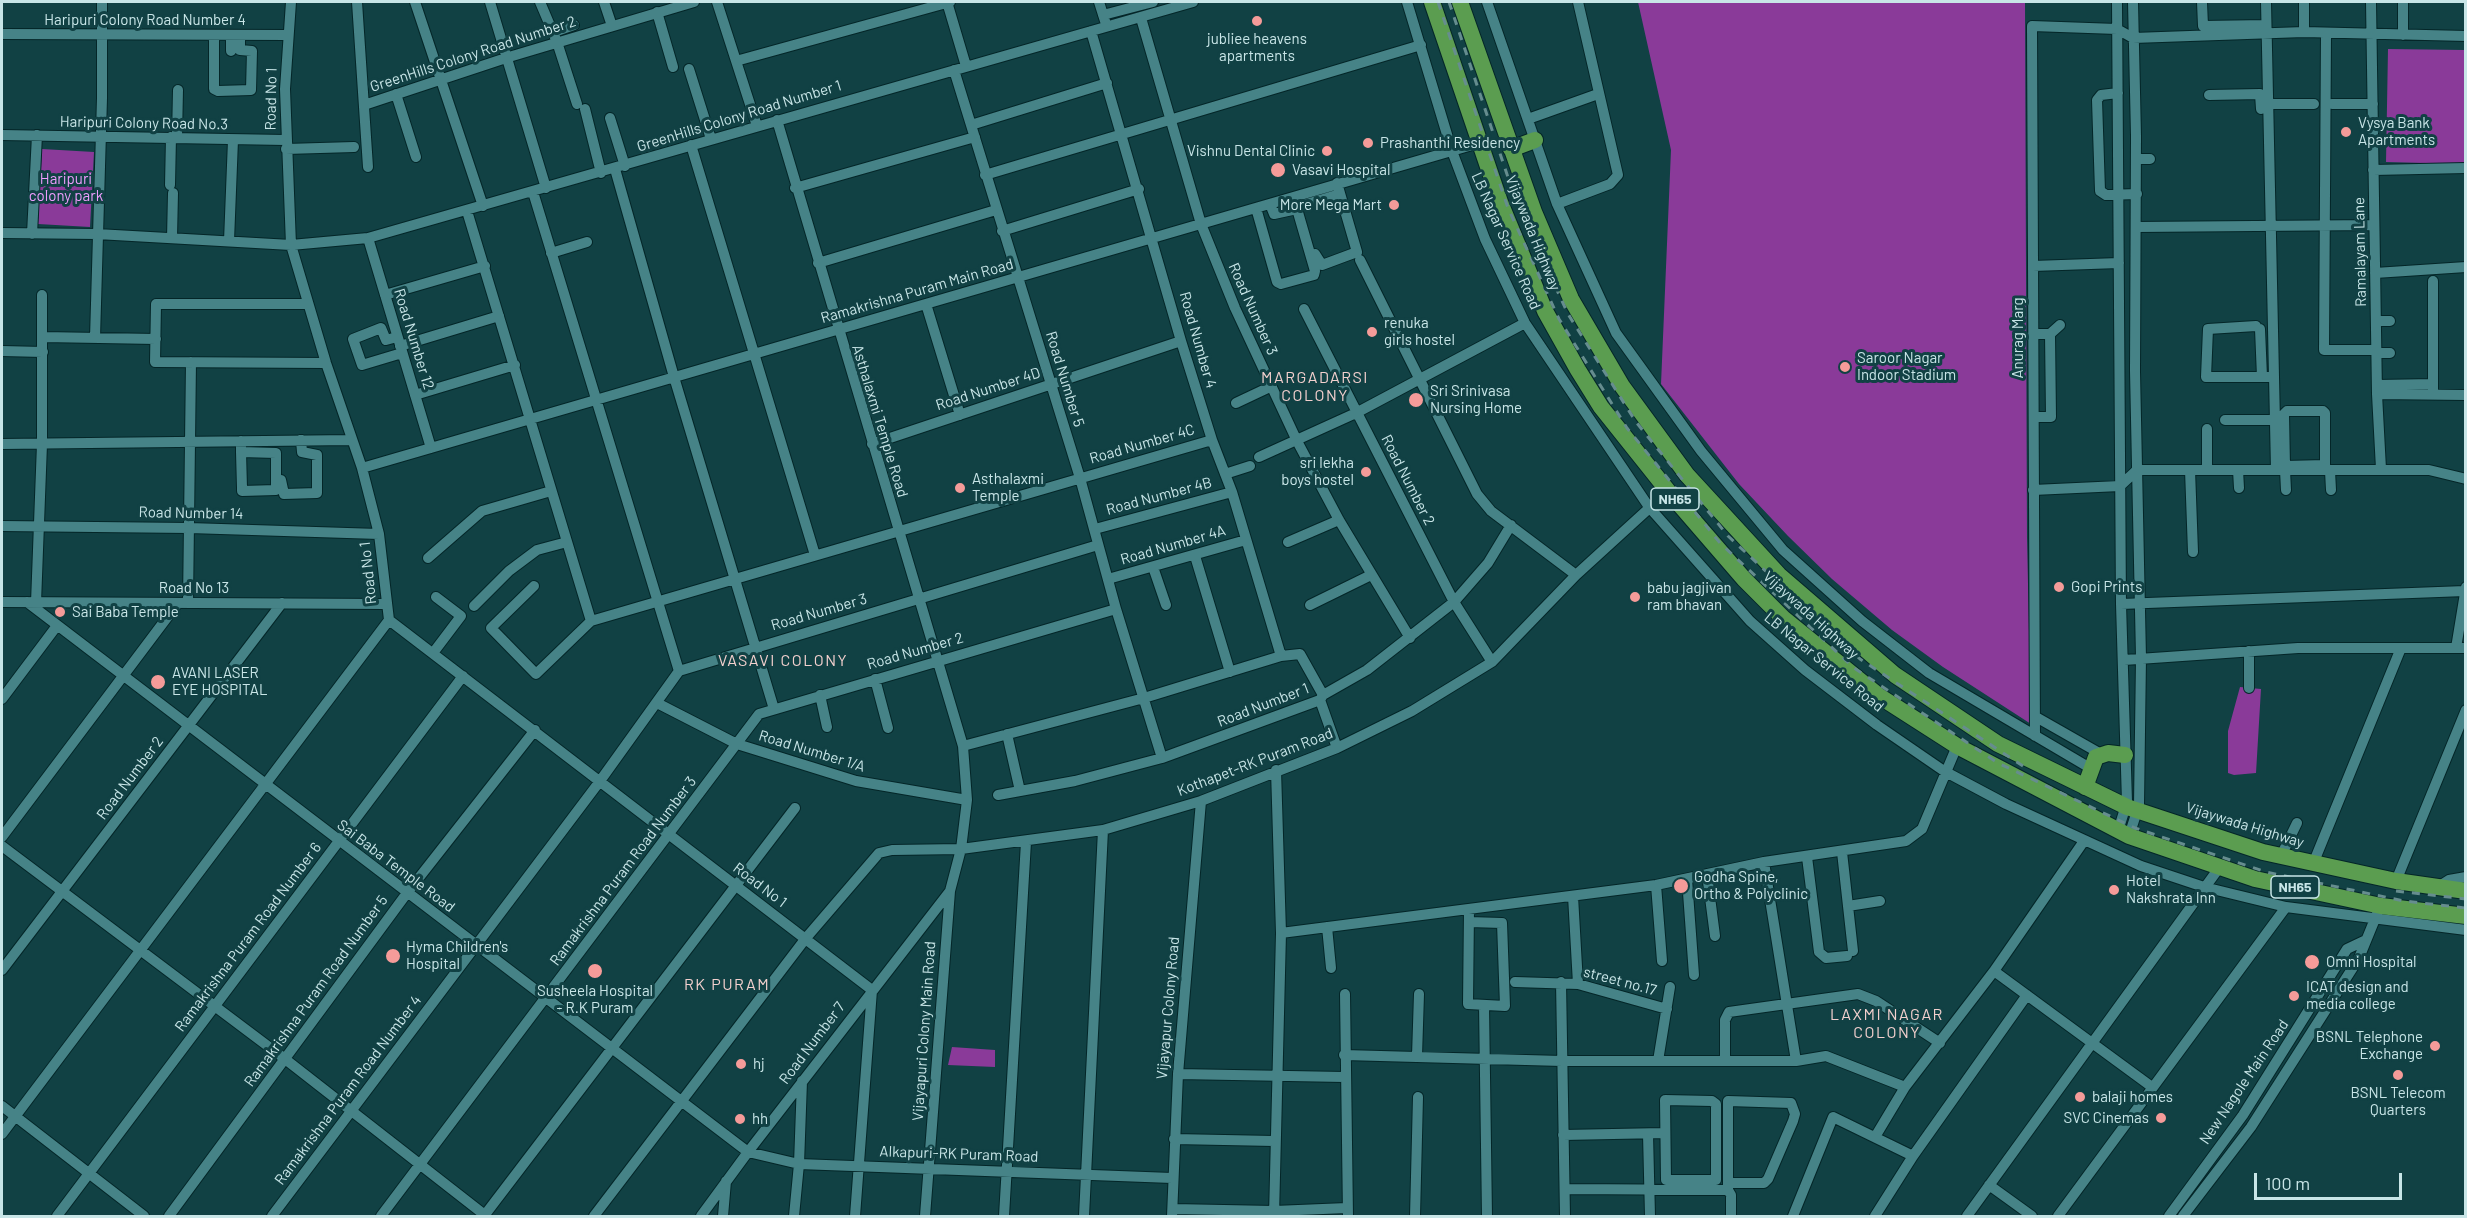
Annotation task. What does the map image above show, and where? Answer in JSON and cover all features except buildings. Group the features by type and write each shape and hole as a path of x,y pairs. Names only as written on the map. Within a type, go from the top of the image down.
{"highway":[{"name":"Vijaywada Highway","path":"1432,2 1500,202 1545,311 1578,370 1591,391 1668,491 1744,579 1783,618 1879,696 1957,746 2123,834 2219,868 2377,913 2466,916"},
{"name":"Vijaywada Highway","path":"1460,2 1511,149 1571,300 1615,374 1687,475 1779,575 1895,675 1998,744 2132,809 2313,864 2396,881 2466,891"},
{"path":"1511,149 1535,140"},
{"path":"1578,370 1602,352"},
{"path":"1591,391 1615,374"},
{"path":"1879,696 1895,675"},
{"path":"2085,787 2090,768 2101,754 2125,755"}],"street":[{"path":"95,338 101,137 102,2"},
{"name":"Road No 1","path":"291,2 288,34 286,145 291,245 326,363 362,468 379,534 389,620 872,990"},
{"path":"357,2 368,167"},
{"path":"415,2 483,206"},
{"path":"490,2 500,13 509,57 546,188"},
{"path":"540,2 556,37 581,107 601,173"},
{"path":"604,2 612,26"},
{"name":"GreenHills Colony Road Number 2","path":"364,105 509,57 573,30 612,26 694,2"},
{"path":"717,2 757,126"},
{"path":"736,61 948,2 966,66"},
{"path":"1099,2 1106,27"},
{"path":"1103,15 1153,2"},
{"name":"GreenHills Colony Road Number 1","path":"2,233 97,234 291,245 368,238 1141,18 1167,5 1193,2"},
{"name":"LB Nagar Service Road","path":"1407,2 1452,152 1482,232 1525,323 1649,507 1750,621 1805,670 1876,725 1944,771 2084,841 2141,866 2204,887 2286,908 2377,913 2466,930"},
{"path":"1487,2 1557,204 1616,333 1701,451 1783,550 1862,621 1929,673 2090,768"},
{"path":"1557,204 1610,184 1618,175 1619,169 1598,94 1578,2"},
{"path":"2117,2 2121,604 2125,755 2132,809"},
{"path":"2123,834 2132,809 2140,727 2141,658 2135,329 2137,194 2133,2"},
{"path":"2202,2 2202,23 2205,27 2264,28 2326,34 2466,36"},
{"path":"2260,2 2264,28 2268,104 2264,129"},
{"path":"2264,28 2266,2"},
{"path":"2304,2 2304,32"},
{"name":"Ramalayam Lane","path":"2371,2 2373,170 2380,183 2374,225 2375,273 2372,307 2381,469"},
{"path":"2403,2 2403,35"},
{"path":"657,12 673,67"},
{"name":"Road Number 3","path":"1141,18 1201,224 1235,308 1297,441 1339,520 1410,638"},
{"name":"Anurag Marg","path":"2035,736 2032,26 2117,29"},
{"path":"2117,29 2133,38 2264,28"},
{"name":"Road Number 4","path":"1092,31 1181,341 1212,440 1232,492 1281,656"},
{"name":"Haripuri Colony Road Number 4","path":"2,34 288,34"},
{"path":"2326,34 2324,350 2390,353"},
{"path":"214,35 214,89 218,91 251,90 252,51 240,50 235,35"},
{"path":"231,51 235,35"},
{"path":"985,175 1421,45"},
{"path":"689,69 711,139"},
{"name":"Road Number 5","path":"954,70 1080,478 1116,609 1162,758"},
{"path":"971,125 1107,83"},
{"path":"172,238 174,137 178,90"},
{"path":"2118,93 2101,95 2097,103 2100,191 2106,195 2137,194"},
{"path":"396,94 416,157"},
{"path":"1528,119 1598,94"},
{"path":"2209,95 2260,94 2270,226 2273,334 2268,377 2268,406 2274,420 2280,470 2286,490"},
{"path":"2268,104 2314,104"},
{"path":"2332,104 2373,104"},
{"path":"610,118 620,168 674,377 774,709"},
{"name":"Asthalaxmi Temple Road","path":"777,120 837,330 963,746"},
{"name":"Haripuri Colony Road No.3","path":"2,135 174,137 354,147"},
{"path":"32,234 37,135"},
{"path":"795,188 975,137"},
{"path":"229,241 232,140"},
{"name":"Ramakrishna Puram Main Road","path":"362,468 1270,204 1299,201 1479,143"},
{"path":"691,145 815,555"},
{"path":"2136,159 2150,159"},
{"path":"2373,170 2466,168"},
{"path":"1299,201 1318,262 1324,265 1356,253 1357,248 1339,188"},
{"path":"1002,231 1139,189"},
{"path":"532,192 679,671 600,781"},
{"path":"1256,208 1276,282 1281,284 1314,275 1315,271 1297,209 1274,214 1270,204"},
{"path":"818,263 996,210"},
{"path":"467,211 591,621 536,674 491,628 534,586"},
{"path":"2137,227 2374,225"},
{"name":"Road Number 12","path":"368,238 430,448"},
{"path":"551,253 586,242"},
{"path":"1360,260 1477,494 1491,511 1576,575"},
{"path":"2033,266 2119,263"},
{"path":"385,295 485,266"},
{"path":"2375,273 2433,271 2466,267"},
{"path":"2433,281 2433,389"},
{"path":"2368,291 2372,307"},
{"path":"31,602 42,444 47,422 42,295"},
{"path":"308,304 156,304 155,362 326,363"},
{"path":"926,304 960,414"},
{"name":"Road Number 2","path":"1304,309 1454,602 1492,662"},
{"path":"400,345 499,316"},
{"path":"2374,323 2390,321"},
{"path":"1259,457 1356,413 1525,323"},
{"path":"2033,334 2050,334 2060,325"},
{"path":"2119,329 2135,329"},
{"path":"2268,377 2208,378 2205,375 2208,329 2259,330 2273,334"},
{"path":"2259,330 2268,377"},
{"path":"2034,417 2051,417 2050,334"},
{"path":"43,337 156,339"},
{"name":"Road Number 4D","path":"872,444 1181,341"},
{"path":"2,351 43,352"},
{"path":"2,837 183,603 189,528 191,363"},
{"path":"415,395 515,365"},
{"path":"1236,403 1272,386"},
{"path":"2377,389 2433,389 2466,395"},
{"path":"2285,412 2325,413 2325,465 2285,466 2279,448 2285,412"},
{"path":"2225,420 2274,420"},
{"path":"2207,429 2207,470"},
{"path":"282,441 281,491 315,494 318,490 318,455 302,452 302,440"},
{"path":"246,448 282,441 352,440"},
{"name":"Road Number 4C","path":"591,621 1212,440"},
{"path":"2,444 190,442 246,448 276,453 274,492 242,491 246,448"},
{"path":"1225,474 1250,466"},
{"path":"2190,470 2193,552"},
{"path":"2238,470 2239,488"},
{"path":"2033,490 2120,486 2137,471 2429,470 2466,479"},
{"path":"2330,471 2331,490"},
{"path":"428,558 482,511 551,491"},
{"name":"Kothapet-RK Puram Road","path":"594,1216 806,938 879,853 892,850 961,849 1103,830 1200,801 1275,770 1337,748 1412,711 1492,662 1576,575 1668,491"},
{"name":"Road Number 4B","path":"1095,529 1232,492"},
{"path":"1288,542 1339,520"},
{"name":"Road Number 1","path":"998,795 1162,758 1322,698 1367,670 1454,602 1488,563 1511,525"},
{"name":"Road Number 14","path":"2,526 189,528 379,534"},
{"name":"Road Number 4A","path":"1108,579 1246,540"},
{"path":"474,606 509,571 537,550 567,542"},
{"name":"Road Number 3","path":"679,671 755,646 1098,545"},
{"path":"1195,556 1230,672"},
{"path":"1153,567 1166,606"},
{"path":"1310,605 1371,575"},
{"path":"2121,604 2465,589 2461,648 2298,648 2124,660"},
{"path":"433,653 461,616 436,597"},
{"name":"Road No 13","path":"2,602 386,604"},
{"name":"Sai Baba Temple Road","path":"31,602 56,627 748,1152"},
{"name":"Road Number 2","path":"2,970 63,894 187,726 282,603"},
{"name":"Road Number 2","path":"736,744 759,714 936,660 1116,609"},
{"path":"2,1134 389,620"},
{"path":"2,699 56,627"},
{"path":"2313,864 2402,648"},
{"path":"2249,651 2249,688"},
{"path":"963,746 1144,698 1281,656 1300,654 1322,698 1337,748"},
{"name":"Ramakrishna Puram Road Number 6","path":"57,1216 463,676"},
{"path":"875,679 888,728"},
{"path":"820,695 827,727"},
{"name":"Road Number 1/A","path":"657,703 736,744 856,782 967,800"},
{"path":"2396,881 2466,710"},
{"path":"2036,717 2101,754"},
{"path":"2124,727 2140,727"},
{"name":"Ramakrishna Puram Road Number 5","path":"169,1216 407,893 535,730"},
{"path":"1008,734 1020,791"},
{"name":"Ramakrishna Puram Road Number 3","path":"381,1216 736,744"},
{"name":"Vijayapuri Colony Main Road","path":"925,1216 950,891 961,849 967,800 963,746"},
{"path":"1281,933 1656,885 1764,862 1906,841 1922,829 1944,771 1957,746"},
{"path":"1274,1214 1275,1075 1281,933 1275,770"},
{"name":"Ramakrishna Puram Road Number 4","path":"272,1216 600,781"},
{"name":"Vijayapur Colony Road","path":"1172,1213 1178,1074 1200,801"},
{"path":"2,846 285,1059 485,1216 795,808"},
{"path":"2281,856 2297,823"},
{"path":"1084,1216 1103,830"},
{"path":"1875,1137 1905,1087 1994,971 2084,841"},
{"path":"1004,1216 1026,842"},
{"path":"1807,857 1819,952 1826,958 1850,954 1842,852"},
{"path":"1764,862 1796,1061"},
{"path":"1967,1216 2219,868"},
{"path":"1707,874 1715,936"},
{"path":"2436,888 2449,880 2466,877"},
{"path":"1687,879 1694,975"},
{"path":"1656,885 1662,961"},
{"name":"Road Number 7","path":"701,1216 802,1080 950,891"},
{"path":"1573,896 1578,984"},
{"path":"1848,906 1880,901"},
{"path":"1482,908 1483,922"},
{"path":"2058,1216 2286,908"},
{"path":"1469,909 1468,1004 1505,1006 1502,923 1469,922"},
{"path":"2183,1216 2251,1127 2359,958 2377,913"},
{"path":"1328,927 1331,968"},
{"name":"New Nagole Main Road","path":"2169,1216 2243,1116 2347,949 2366,940"},
{"path":"1994,971 2152,1087"},
{"name":"street no.17","path":"1515,982 1578,984 1667,1009"},
{"path":"1564,982 1562,1061 1564,1216"},
{"path":"1658,1061 1670,987"},
{"path":"855,1216 872,990"},
{"path":"1172,1213 1348,1212 1344,1077 1345,994"},
{"path":"1417,1056 1419,994"},
{"path":"1725,1061 1725,1020 1729,1012 1858,994 1868,996 1940,1043"},
{"path":"1875,1216 1913,1156 2027,995"},
{"path":"1484,1005 1487,1216"},
{"path":"1344,1054 1562,1061 1796,1061 1826,1056 1905,1087"},
{"path":"1178,1074 1344,1077"},
{"path":"794,1216 800,1164 802,1080"},
{"path":"1415,1216 1418,1097"},
{"path":"1665,1100 1716,1104 1716,1180 1669,1181 1664,1173 1665,1100"},
{"path":"1565,1189 1650,1190 1728,1187 1764,1183 1768,1179 1793,1121 1795,1114 1791,1103 1728,1101 1728,1187 1731,1195 1731,1216"},
{"path":"2,1106 144,1216"},
{"path":"1793,1216 1833,1117 1913,1156"},
{"path":"1563,1135 1663,1133"},
{"path":"1648,1134 1650,1216"},
{"path":"1174,1139 1274,1141"},
{"name":"Alkapuri-RK Puram Road","path":"748,1152 800,1164 928,1167 1172,1178"},
{"path":"1649,1173 1664,1173"},
{"path":"723,1216 726,1181"},
{"path":"1989,1185 2032,1216"}],"green space":[{"name":"Saroor Nagar Indoor Stadium","path":"1638,2 2025,2 2027,537 2031,724 1943,667 1892,630 1832,579 1739,484 1661,384 1671,150"},
{"path":"2388,49 2465,50 2465,164 2386,162"},
{"name":"Haripuri colony park","path":"42,149 94,152 90,227 38,224"},
{"path":"2240,687 2261,689 2256,773 2234,775 2228,773 2228,731"},
{"path":"952,1047 995,1050 995,1067 948,1065"}],"railway":[{"path":"1438,2 1508,208 1559,319 1627,428 1720,543 1854,668 1998,763 2135,828 2266,872 2404,901 2466,908"},
{"path":"1449,2 1517,204 1568,314 1636,422 1728,536 1860,659 2023,766"},
{"path":"2396,891 2466,899"}],"place":[{"name":"jubliee heavens apartments","path":"1257,21"},
{"name":"Vysya Bank Apartments","path":"2346,132"},
{"name":"Prashanthi Residency","path":"1368,143"},
{"name":"Vishnu Dental Clinic","path":"1327,151"},
{"name":"Vasavi Hospital","path":"1278,170"},
{"name":"More Mega Mart","path":"1394,205"},
{"name":"renuka girls hostel","path":"1372,332"},
{"name":"Saroor Nagar Indoor Stadium","path":"1845,367"},
{"name":"Sri Srinivasa Nursing Home","path":"1416,400"},
{"name":"sri lekha boys hostel","path":"1366,472"},
{"name":"Asthalaxmi Temple","path":"960,488"},
{"name":"Gopi Prints","path":"2059,587"},
{"name":"babu jagjivan ram bhavan","path":"1635,597"},
{"name":"Sai Baba Temple","path":"60,612"},
{"name":"AVANI LASER EYE HOSPITAL","path":"158,682"},
{"name":"Godha Spine, Ortho & Polyclinic","path":"1681,886"},
{"name":"Hotel Nakshrata Inn","path":"2114,890"},
{"name":"Hyma Children's Hospital","path":"393,956"},
{"name":"Omni Hospital","path":"2312,962"},
{"name":"Susheela Hospital - R.K Puram","path":"595,971"},
{"name":"ICAT design and media college","path":"2294,996"},
{"name":"BSNL Telephone Exchange","path":"2435,1046"},
{"name":"hj","path":"741,1064"},
{"name":"BSNL Telecom Quarters","path":"2398,1075"},
{"name":"balaji homes","path":"2080,1097"},
{"name":"SVC Cinemas","path":"2161,1118"},
{"name":"hh","path":"740,1119"}],"district":[{"name":"MARGADARSI COLONY","path":"1315,387"},
{"name":"VASAVI COLONY","path":"783,661"},
{"name":"RK PURAM","path":"727,985"},
{"name":"LAXMI NAGAR COLONY","path":"1887,1024"}]}
